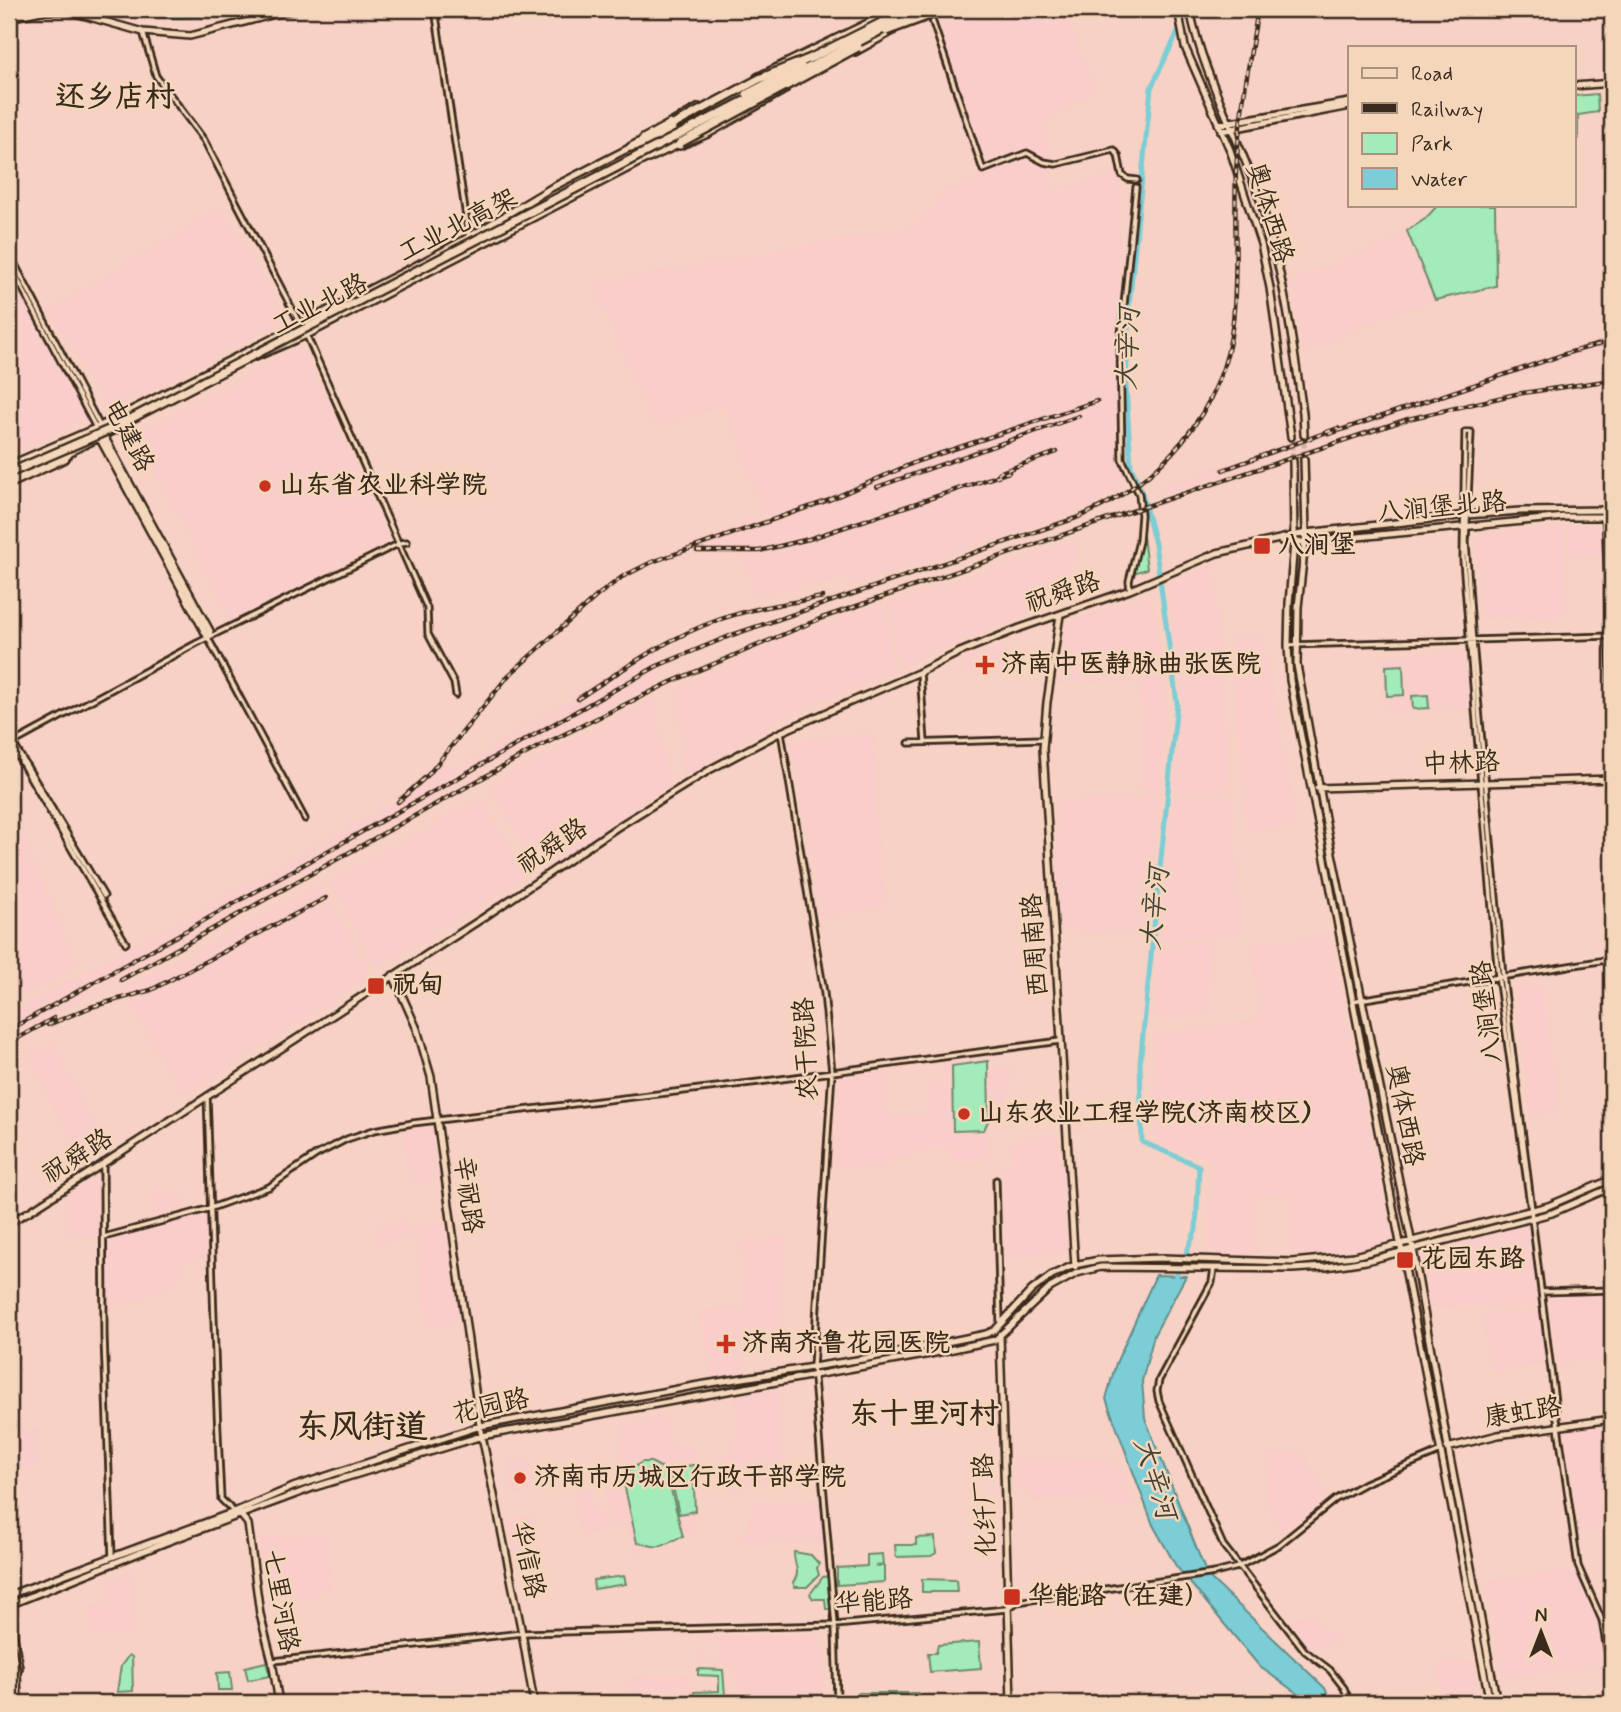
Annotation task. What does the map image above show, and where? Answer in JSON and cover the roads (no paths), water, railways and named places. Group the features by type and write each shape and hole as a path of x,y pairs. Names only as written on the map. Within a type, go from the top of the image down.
{"highway":[{"path":"778,78 811,58 908,9"},
{"name":"工业北高架","path":"9,469 126,417 516,218 778,78 915,9"},
{"path":"649,158 883,33 946,9"},
{"path":"910,21 929,10"},
{"name":"工业北高架","path":"9,469 111,429 770,88 929,10"},
{"path":"631,147 759,79 811,58"},
{"path":"770,88 817,70"},
{"path":"9,480 72,451"},
{"path":"9,1613 16,1653 15,1703"},
{"path":"9,1623 15,1703"},
{"path":"9,1641 16,1671 15,1703"},
{"path":"9,1650 15,1703"}],"main road":[{"path":"9,18 41,11 68,11 143,32 190,36 295,9"},
{"name":"工业北路","path":"9,469 98,427 469,237 551,188 631,147 649,134 755,78 896,9"},
{"name":"工业北路","path":"631,147 643,145 908,9"},
{"name":"工业北路","path":"9,485 65,459 72,451 102,438 236,366 307,335 649,158 708,134 929,10 955,9"},
{"name":"奥体西路","path":"1178,9 1189,58 1220,128 1261,244 1270,288 1290,438"},
{"name":"奥体西路","path":"1190,11 1197,42 1263,209 1283,280 1304,435"},
{"path":"1576,85 1612,81"},
{"path":"1220,128 1230,122 1348,104"},
{"path":"1220,128 1234,130 1348,104"},
{"path":"551,188 559,204"},
{"name":"电建路","path":"102,438 208,638"},
{"name":"奥体西路","path":"1304,459 1306,542 1301,568 1297,665 1319,788 1413,1249 1490,1703"},
{"name":"奥体西路","path":"1293,461 1294,539 1288,645 1290,680 1402,1253 1497,1703"},
{"name":"八涧堡北路","path":"1160,579 1217,553 1276,540 1294,539 1306,542 1604,513 1612,510"},
{"name":"八涧堡北路","path":"1306,533 1465,515 1604,513 1612,517"},
{"path":"1294,539 1306,533"},
{"name":"祝舜路","path":"9,1223 678,788 781,732 960,652 1045,618 1160,579"},
{"name":"西周南路","path":"1060,615 1044,739 1074,1265 1077,1273"},
{"name":"中林路","path":"1311,790 1612,779"},
{"name":"辛祝路","path":"393,975 428,1062 480,1426"},
{"path":"1000,1324 1031,1290 1052,1275 1074,1265 1099,1260 1163,1258 1303,1261 1354,1256 1531,1210 1577,1195 1612,1179"},
{"path":"1000,1336 1039,1297 1077,1273 1101,1267 1326,1267 1402,1253 1532,1219 1612,1187"},
{"name":"花园路","path":"9,1595 234,1512 293,1487 480,1426 863,1359 986,1334 996,1330 1000,1324"},
{"name":"化纤厂路","path":"1000,1324 1011,1703"},
{"name":"花园路","path":"9,1605 315,1487 482,1436 814,1376 964,1347 995,1340 1000,1336"},
{"name":"康虹路","path":"1445,1449 1498,1434 1612,1419"},
{"name":"华信路","path":"480,1426 534,1703"},
{"name":"七里河路","path":"234,1512 242,1516 248,1524 260,1614 279,1703"}],"street":[{"path":"435,9 469,237"},
{"path":"929,10 983,170 1027,153 1044,162 1056,164 1105,150 1114,150 1118,155 1122,175 1137,180"},
{"path":"143,32 156,76 204,140 307,335 321,373 400,543 427,608 428,634 454,683 456,695"},
{"path":"1130,590 1129,581 1139,541 1141,514 1139,494 1122,459 1120,344 1136,187"},
{"name":"电建路","path":"9,253 102,438"},
{"name":"电建路","path":"9,262 98,427"},
{"name":"八涧堡路","path":"1465,515 1471,432 1465,432 1463,560 1500,976 1578,1566 1602,1620 1612,1680"},
{"path":"1604,513 1612,720"},
{"path":"9,744 208,638 407,541"},
{"path":"1288,645 1610,636"},
{"name":"电建路","path":"208,638 305,819"},
{"path":"920,672 925,742"},
{"name":"农干院路","path":"781,732 824,993 832,1072 813,1367 835,1625 837,1703"},
{"path":"909,743 1044,739"},
{"path":"9,744 16,748 104,896"},
{"path":"9,744 126,943"},
{"path":"1352,1001 1612,959"},
{"path":"104,1237 211,1208 269,1187 316,1155 347,1139 374,1130 1061,1040"},
{"path":"206,1095 221,1499 234,1512"},
{"path":"103,1163 104,1337 111,1557"},
{"name":"化纤厂路","path":"996,1180 1000,1324"},
{"path":"1214,1268 1212,1282 1159,1380 1159,1401 1223,1545 1305,1651 1331,1670 1344,1688 1350,1703"},
{"path":"1541,1293 1612,1290"},
{"name":"华能路","path":"272,1661 522,1633 835,1625 1007,1609 1017,1602 1210,1574 1238,1567 1279,1545 1336,1499 1365,1483 1445,1449"}],"water":[{"path":"123,9 235,9 207,15 165,18"},
{"path":"1156,1275 1186,1276 1154,1335 1142,1381 1145,1418 1207,1575 1325,1688 1331,1703 1311,1703 1260,1667 1176,1566 1153,1525 1106,1399 1116,1363"}],"waterway":[{"name":"大辛河","path":"1174,1281 1196,1230 1199,1166 1142,1142 1140,1063 1177,703 1155,544 1141,490 1131,467 1126,387 1129,306 1151,88 1189,9"}],"tunnel":[{"path":"1304,435 1304,459"},
{"path":"1291,437 1293,461"}],"railway":[{"path":"9,1030 657,666 732,635 1076,518 1106,504 1160,465 1201,415 1216,386 1227,354 1233,321 1236,265 1237,151 1258,9"},
{"path":"1329,434 1571,352 1612,341"},
{"path":"121,980 538,747 671,682 822,618 1408,419 1516,394 1612,380"},
{"path":"398,802 429,774 508,676 598,595 622,577 652,562 829,500 918,461 1097,401"},
{"path":"877,487 1079,416"},
{"path":"1223,470 1338,428"},
{"path":"998,473 1057,452"},
{"path":"697,551 759,551 809,539 1009,472"},
{"path":"578,699 646,655 699,627 744,612 823,597"},
{"path":"48,1025 91,1007 151,990 326,898"},
{"path":"9,1043 54,1018"}],"place":[{"name":"山东省农业科学院","path":"265,486"},
{"name":"八涧堡","path":"1262,546"},
{"name":"济南中医静脉曲张医院","path":"985,665"},
{"name":"祝甸","path":"376,986"},
{"name":"山东农业工程学院(济南校区)","path":"964,1114"},
{"name":"花园东路","path":"1405,1260"},
{"name":"济南齐鲁花园医院","path":"726,1344"},
{"name":"济南市历城区行政干部学院","path":"520,1478"},
{"name":"华能路（在建）","path":"1012,1597"}],"district":[{"name":"还乡店村","path":"115,97"},
{"name":"东十里河村","path":"924,1414"},
{"name":"东风街道","path":"362,1428"}]}
